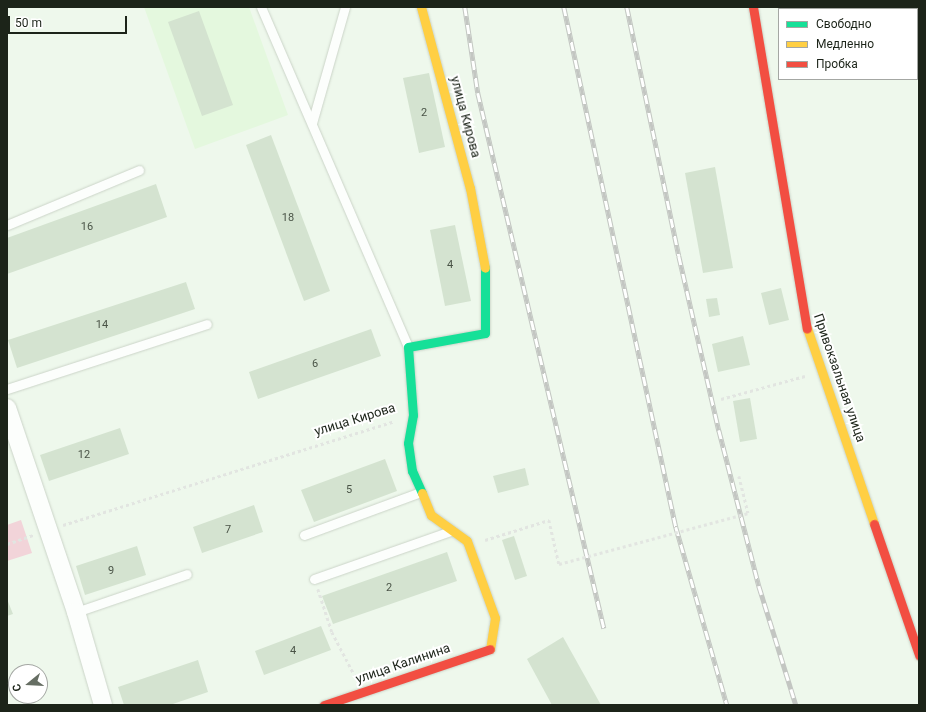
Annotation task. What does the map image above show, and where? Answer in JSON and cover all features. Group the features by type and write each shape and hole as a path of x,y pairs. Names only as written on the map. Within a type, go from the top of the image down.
{"street":[{"name":"улица Кирова","path":"412,415 408,347 485,333 485,266 470,188 421,7"},
{"name":"Привокзальная улица","path":"753,7 805,322 919,655"},
{"path":"7,408 12,443 47,530 76,612 103,705"},
{"path":"412,415 408,443 412,471 431,515 452,530 469,546"},
{"name":"улица Калинина","path":"324,705 490,649 495,618 469,546"}],"lane":[{"path":"262,7 408,347"},
{"path":"312,123 345,7"},
{"path":"7,225 139,170"},
{"path":"7,389 207,324"},
{"path":"304,535 421,492"},
{"path":"314,579 452,530"},
{"path":"76,612 187,574"},
{"path":"363,692 366,705"}],"path":[{"path":"720,399 822,371"},
{"name":"улица Кирова","path":"7,544 412,415"},
{"path":"469,546 549,520 559,564 748,513 739,476"},
{"path":"314,579 332,632 363,692"}],"shaded area":[{"path":"144,7 249,7 288,115 195,149"},
{"path":"21,520 32,553 7,561 7,525"}],"building":[{"path":"199,11 233,105 202,116 168,22"},
{"path":"429,73 445,147 419,153 403,78"},
{"path":"271,135 330,291 304,301 246,145"},
{"path":"715,167 733,268 703,273 685,173"},
{"path":"156,184 167,217 7,274 7,238"},
{"path":"455,225 471,301 445,306 430,230"},
{"path":"186,282 195,309 17,368 8,340"},
{"path":"781,288 789,320 769,325 761,293"},
{"path":"717,298 720,315 709,317 706,299"},
{"path":"371,329 381,356 258,399 249,372"},
{"path":"743,336 750,365 718,372 712,344"},
{"path":"750,398 757,439 740,442 733,401"},
{"path":"120,428 129,454 49,481 40,455"},
{"path":"385,459 397,491 314,522 301,490"},
{"path":"525,468 529,485 498,493 493,476"},
{"path":"254,505 263,532 202,553 193,527"},
{"path":"514,536 527,576 515,580 502,540"},
{"path":"137,546 146,575 85,595 76,566"},
{"path":"447,552 457,581 333,624 322,596"},
{"path":"7,599 13,614 7,616"},
{"path":"321,626 331,650 264,675 255,651"},
{"path":"563,637 601,705 552,705 527,659"},
{"path":"198,660 208,692 170,705 124,705 118,687"}],"railway":[{"path":"465,7 478,93 604,628"},
{"path":"564,7 676,527 727,705"},
{"path":"627,7 679,256 719,430 759,586 796,705"}],"traffic: fast":[{"path":"422,493 412,471 408,443 413,415 408,347 485,333 485,268"}],"traffic: slow":[{"path":"421,7 470,188 485,268"},
{"path":"807,328 874,524"},
{"path":"422,493 431,515 467,541 495,618 490,649"}],"traffic: jam":[{"path":"753,7 807,328"},
{"path":"874,524 919,655"},
{"path":"324,705 490,649"}]}
